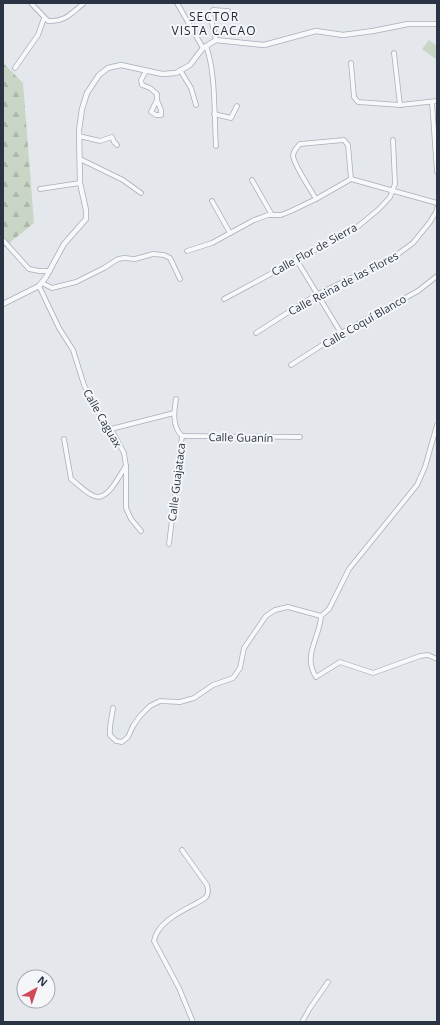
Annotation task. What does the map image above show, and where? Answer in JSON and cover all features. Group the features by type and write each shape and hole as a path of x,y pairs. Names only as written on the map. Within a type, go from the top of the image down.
{"street":[{"path":"31,3 48,21 57,22 64,19 82,4"},
{"path":"177,3 209,54 216,146"},
{"path":"216,40 210,14 213,10 228,11"},
{"path":"15,68 38,35 44,18"},
{"path":"3,304 40,284 50,271 64,244 86,219 86,210 80,182 79,136 82,109 87,93 99,75 108,68 121,65 162,74 176,73 190,65 204,47 216,40 264,45 316,31 343,35 408,24 437,24"},
{"path":"394,53 400,105"},
{"path":"351,63 354,97 358,102 400,105 437,101"},
{"path":"180,70 191,88 196,105"},
{"path":"146,71 141,80 142,85 150,88 157,94 157,100"},
{"path":"432,102 437,172"},
{"path":"214,114 231,118 237,106"},
{"path":"79,136 100,141 112,137 114,142 118,145"},
{"path":"316,199 293,157 296,148 300,144 344,140 348,145 351,179"},
{"path":"392,140 395,169 395,184 393,190"},
{"path":"80,159 123,180 141,193"},
{"path":"187,251 212,243 254,220 272,215 281,215 291,211 351,179 437,203"},
{"path":"252,180 272,215"},
{"path":"40,189 80,182"},
{"name":"Calle Flor de Sierra","path":"224,299 356,228 379,209 393,190"},
{"path":"212,201 230,234"},
{"name":"Calle Reina de las Flores","path":"256,333 318,294 397,255 413,243 430,222 437,208"},
{"path":"3,240 29,269 50,271"},
{"path":"40,284 52,288 76,282 118,259 134,259 153,254 164,255 170,258 180,279"},
{"path":"296,259 341,333"},
{"name":"Calle Coquí Blanco","path":"291,365 341,333 418,291 437,276"},
{"name":"Calle Caguax","path":"40,284 59,328 73,350 84,385 102,419 110,429 124,453 126,466 126,508 131,518 141,531"},
{"name":"Calle Guajataca","path":"170,544 182,436 177,432 174,413 176,399"},
{"path":"110,429 174,413"},
{"path":"437,425 425,467 417,484 349,569 328,608 321,616 321,626 311,648 312,670 316,677 340,662 373,673 420,656 428,655 437,659"},
{"name":"Calle Guanín","path":"182,436 300,437"},
{"path":"64,439 71,479 93,496 100,497 108,493 126,466"},
{"path":"113,708 112,724 109,730 110,735 116,741 122,742 128,737 140,716 150,706 160,701 180,702 194,698 213,684 233,678 240,668 244,648 266,616 275,610 288,607 321,616"},
{"path":"182,850 207,885 207,894 205,898 186,908 165,923 158,930 154,942 179,988 193,1022"},
{"path":"302,1022 328,982"}],"green space":[{"path":"429,40 437,46 437,60 422,49"},
{"path":"3,63 23,83 34,223 3,248"}],"district":[{"name":"SECTOR VISTA CACAO","path":"214,23"}]}
